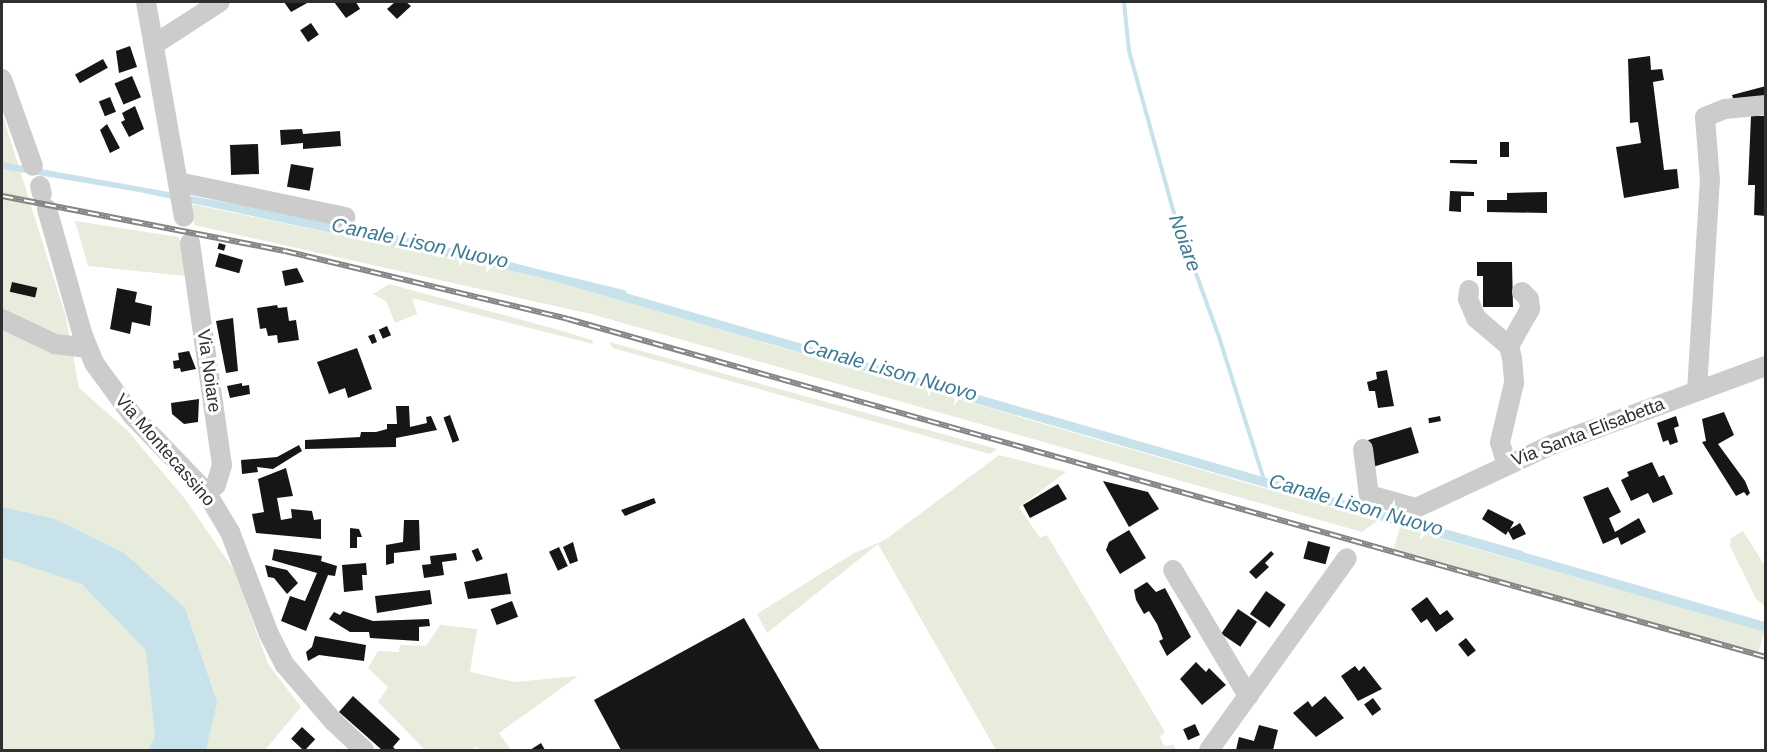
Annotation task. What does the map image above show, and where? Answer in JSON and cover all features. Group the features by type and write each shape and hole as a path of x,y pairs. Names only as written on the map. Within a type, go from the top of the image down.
{"street":[{"path":"146,2 184,217"},
{"path":"155,44 220,2"},
{"path":"2,79 33,166"},
{"path":"1697,391 1710,181 1705,117 1725,109 1766,105"},
{"path":"178,185 345,217"},
{"path":"2,319 55,344 88,348 43,196"},
{"name":"Via Noiare","path":"190,243 222,465 216,486 206,492"},
{"path":"1469,290 1468,300 1476,318 1509,346"},
{"path":"1506,464 1500,442 1514,383 1509,346 1530,309 1522,292"},
{"name":"Via Montecassino","path":"88,348 103,378 132,415 206,492 230,532 269,634 285,665 334,722 364,750"},
{"name":"Via Santa Elisabetta","path":"1363,449 1369,495 1416,508 1506,464 1766,366"},
{"path":"1209,750 1347,558"},
{"path":"1173,570 1248,696"}],"green space":[{"path":"2,113 66,317 79,388 127,430 185,499 234,570 268,664 301,707 265,750 2,750"},
{"path":"192,204 539,277 1377,521 1362,532 591,314 194,225"},
{"path":"75,221 179,237 186,276 88,266"},
{"path":"389,284 559,330 592,340 593,344 412,298 417,314 395,323 386,301 373,294"},
{"path":"609,342 997,449 990,454 613,348"},
{"path":"999,455 1066,472 1019,507 1040,538 1047,535 1165,732 1160,737 1164,746 1174,745 1176,750 996,750 878,544 767,633 757,614 854,553 885,540"},
{"path":"1400,527 1764,631 1758,655 1393,550"},
{"path":"1743,531 1765,566 1765,606 1756,599 1730,546 1731,538"},
{"path":"440,625 477,629 470,672 515,682 578,676 499,733 511,750 480,750 476,747 472,750 425,750 378,702 388,687 368,668 378,651 399,652 400,645 426,646"}],"water":[{"path":"2,162 268,210 483,255 619,291 1765,622 1765,632 539,277 139,192 2,169"},
{"path":"2,507 55,519 124,553 185,608 217,702 206,750 149,750 155,736 146,650 82,584 2,557"}],"building":[{"path":"284,2 309,2 291,12"},
{"path":"334,2 356,2 360,9 346,18"},
{"path":"395,2 406,2 411,6 397,19 387,9"},
{"path":"311,23 319,35 308,42 300,30"},
{"path":"130,46 137,67 119,73 116,51"},
{"path":"1650,56 1651,70 1662,69 1664,80 1653,82 1664,170 1677,169 1679,188 1624,198 1616,147 1641,143 1638,122 1630,123 1628,59"},
{"path":"103,59 108,68 80,83 75,75"},
{"path":"132,76 141,97 123,105 115,83"},
{"path":"1766,86 1766,98 1734,101 1732,95"},
{"path":"110,97 116,112 105,116 99,101"},
{"path":"135,106 144,129 129,137 121,122 125,120 122,113"},
{"path":"1751,116 1766,116 1766,216 1754,215 1755,185 1748,185"},
{"path":"107,124 120,148 110,153 100,130"},
{"path":"302,129 303,134 340,131 341,146 303,149 303,143 281,145 280,130"},
{"path":"1500,142 1509,142 1509,157 1500,157"},
{"path":"258,144 259,174 231,175 230,145"},
{"path":"1450,160 1477,160 1477,164 1450,163"},
{"path":"291,164 314,168 310,191 287,187"},
{"path":"1450,191 1474,192 1474,196 1461,196 1461,212 1449,211"},
{"path":"1547,192 1547,213 1487,212 1487,200 1507,200 1507,193"},
{"path":"219,243 226,245 224,251 217,249"},
{"path":"219,253 243,260 239,273 215,266"},
{"path":"1477,262 1512,262 1513,307 1483,307 1483,276 1477,276"},
{"path":"297,268 304,282 285,286 282,271"},
{"path":"12,282 37,288 35,298 10,292"},
{"path":"117,288 137,292 135,302 152,306 150,326 132,322 130,334 110,329"},
{"path":"277,305 278,308 287,307 289,321 296,320 299,340 278,343 277,335 268,336 266,328 260,329 257,308"},
{"path":"233,318 238,371 226,373 216,321"},
{"path":"387,326 391,335 383,339 379,330"},
{"path":"374,334 377,342 372,344 368,336"},
{"path":"357,348 372,389 348,398 345,388 329,394 317,362"},
{"path":"189,351 196,369 181,372 180,368 174,369 173,361 179,360 178,353"},
{"path":"1387,370 1394,406 1378,408 1375,391 1369,391 1367,382 1377,379 1376,372"},
{"path":"242,383 242,386 249,385 250,394 230,398 227,386"},
{"path":"199,399 198,422 184,424 172,414 171,403"},
{"path":"396,406 409,406 410,427 427,423 426,417 431,416 437,430 396,438 396,447 305,449 305,440 360,437 361,432 387,429 387,424 397,424"},
{"path":"1724,412 1734,435 1718,444 1745,481 1750,493 1747,496 1744,492 1736,496 1702,442 1706,441 1702,419"},
{"path":"450,415 459,440 453,443 443,417"},
{"path":"1440,416 1441,421 1429,423 1428,418"},
{"path":"1676,416 1679,426 1674,428 1678,442 1670,445 1668,440 1663,442 1657,423"},
{"path":"1411,427 1419,453 1371,467 1363,442"},
{"path":"299,445 302,451 273,469 257,467 258,472 242,474 241,460 277,457"},
{"path":"1652,462 1659,477 1664,475 1673,494 1653,503 1648,493 1631,501 1621,480 1629,476 1627,472"},
{"path":"286,468 293,496 277,498 281,520 292,518 291,509 312,511 314,520 321,519 321,539 256,533 252,514 264,512 258,479"},
{"path":"1103,481 1148,492 1159,509 1129,527"},
{"path":"1058,484 1067,499 1030,518 1023,505"},
{"path":"1608,487 1621,512 1609,518 1615,532 1639,518 1646,532 1621,545 1618,537 1603,544 1583,497"},
{"path":"654,498 656,503 625,516 621,510"},
{"path":"1488,509 1514,522 1510,529 1520,523 1526,534 1513,540 1508,531 1506,535 1482,519"},
{"path":"404,520 419,520 420,550 394,553 394,563 386,565 386,545 403,542"},
{"path":"350,528 359,529 362,537 357,537 357,548 350,548"},
{"path":"1129,530 1146,558 1120,574 1106,550 1109,542"},
{"path":"1308,541 1330,547 1326,564 1303,558"},
{"path":"573,542 578,561 570,564 563,547"},
{"path":"559,547 568,566 558,571 549,552"},
{"path":"478,548 483,559 476,562 472,551"},
{"path":"274,549 322,556 321,561 337,566 335,576 328,575 306,631 281,621 290,596 305,601 317,573 272,560"},
{"path":"1271,551 1274,554 1265,563 1269,567 1256,579 1249,572"},
{"path":"456,553 457,560 442,562 444,575 424,578 422,565 431,564 430,556"},
{"path":"366,563 367,575 362,575 363,590 344,592 342,565"},
{"path":"265,565 287,570 298,583 287,594 274,578 268,577"},
{"path":"507,573 511,594 468,599 464,582"},
{"path":"1147,582 1156,592 1165,588 1191,637 1167,656 1159,641 1163,639 1157,624 1149,611 1144,614 1136,600 1134,590"},
{"path":"430,590 432,604 377,613 375,596"},
{"path":"1266,591 1286,605 1270,628 1250,614"},
{"path":"1427,597 1440,615 1447,610 1454,619 1436,632 1427,619 1421,623 1411,609"},
{"path":"512,601 518,617 497,625 491,609"},
{"path":"1238,609 1257,622 1240,647 1221,634"},
{"path":"343,611 373,621 429,619 430,626 419,627 419,641 370,638 369,632 350,632 329,619 334,612 340,615"},
{"path":"744,618 820,750 621,750 594,700"},
{"path":"315,636 366,645 364,661 319,655 308,661 306,652 312,647"},
{"path":"1466,638 1476,651 1468,657 1458,644"},
{"path":"1196,662 1206,672 1209,668 1226,685 1202,705 1180,679"},
{"path":"1355,666 1359,671 1364,666 1382,689 1358,701 1341,676"},
{"path":"353,696 400,739 393,747 396,750 382,750 339,712"},
{"path":"1325,696 1344,718 1316,737 1293,713 1308,701 1312,707"},
{"path":"1373,698 1381,709 1372,716 1364,704"},
{"path":"1195,724 1200,735 1188,740 1183,729"},
{"path":"1259,725 1278,730 1273,750 1236,750 1239,737 1254,741"},
{"path":"302,727 315,739 303,750 291,739"},
{"path":"541,743 545,750 530,750"}],"waterway":[{"name":"Noiare","path":"1124,2 1129,51 1173,210 1219,337 1264,480"},
{"name":"Canale Lison Nuovo","path":"395,237 624,292"},
{"name":"Canale Lison Nuovo","path":"1391,516 1522,553"}],"railway":[{"path":"2,196 285,251 568,319 1766,657"}]}
